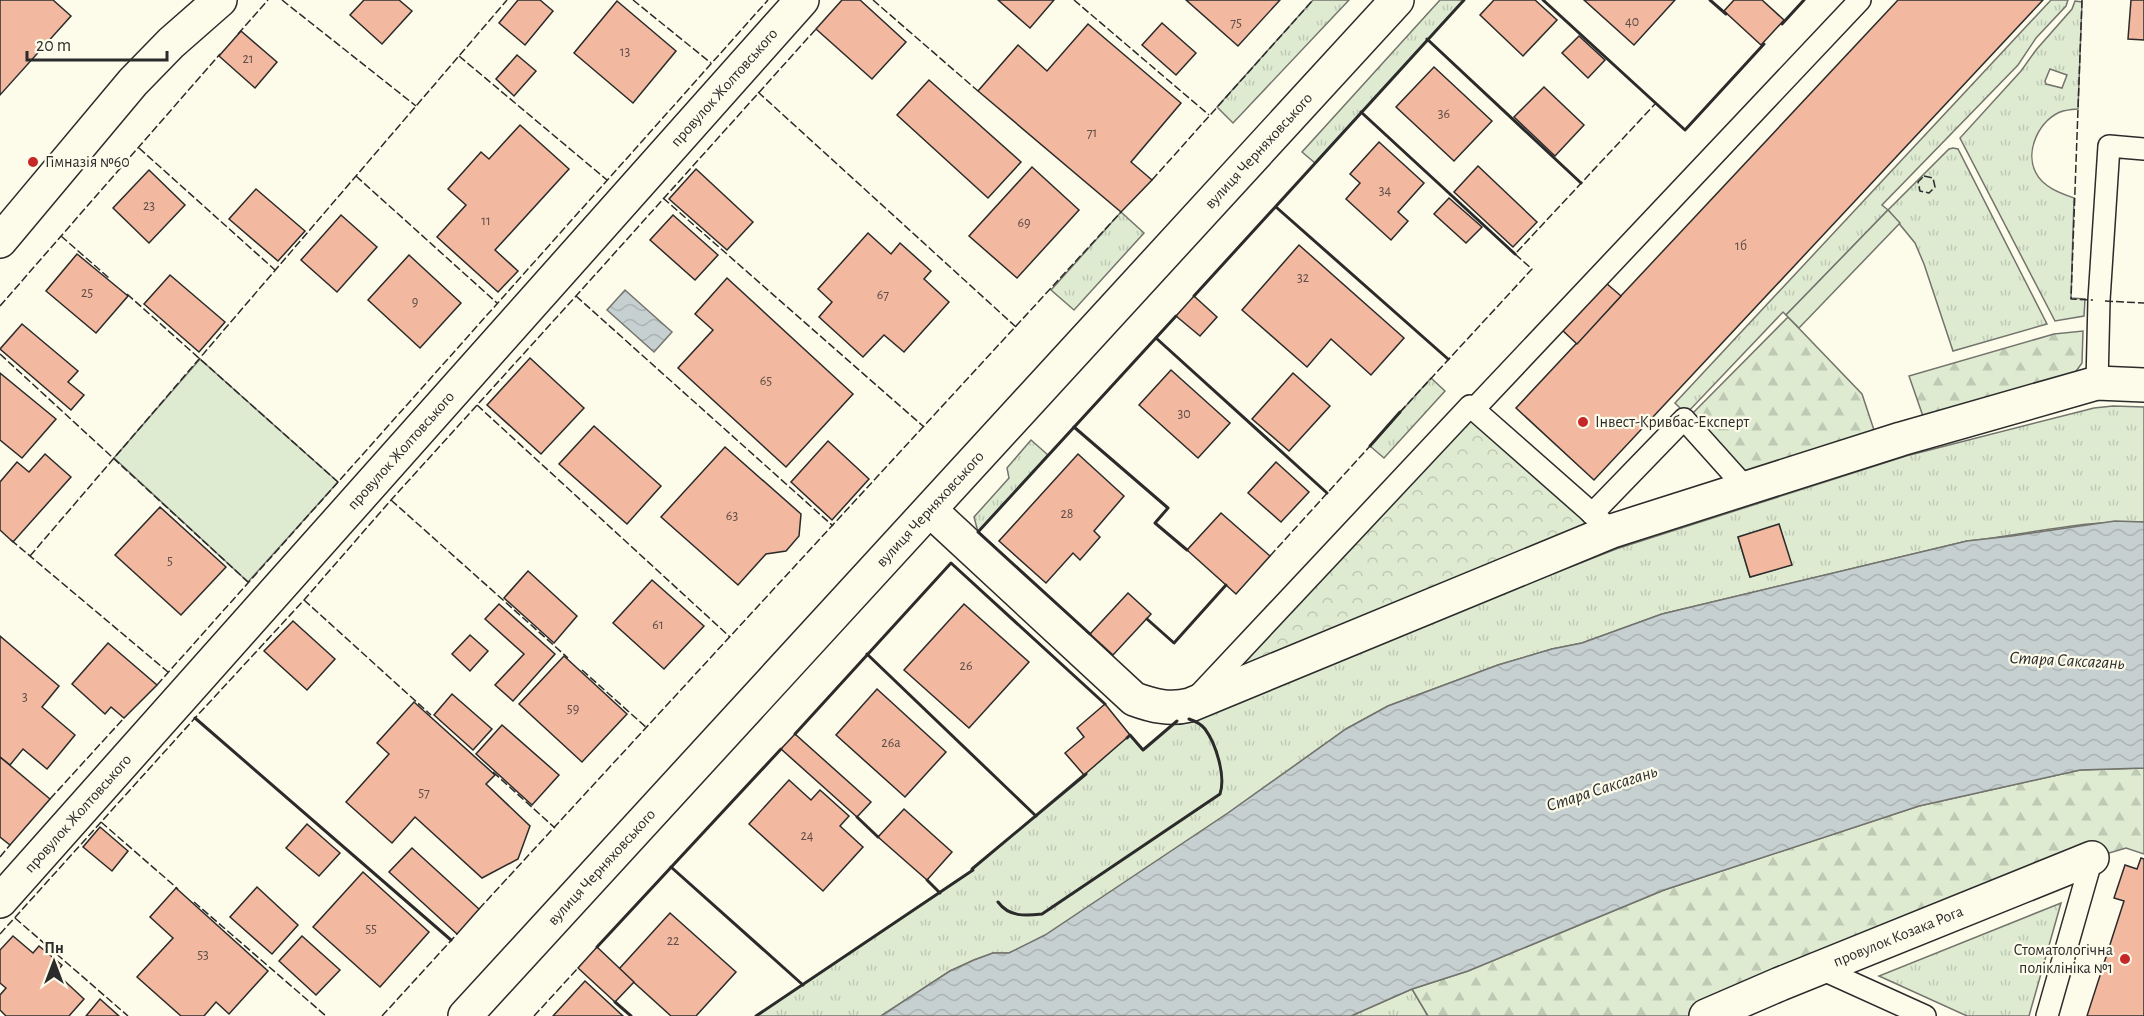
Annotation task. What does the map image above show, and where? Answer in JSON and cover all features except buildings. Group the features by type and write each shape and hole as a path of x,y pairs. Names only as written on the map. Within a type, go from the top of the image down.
{"street":[{"name":"провулок Жолтовського","path":"0,901 802,0"},
{"name":"вулиця Черняховського","path":"465,1016 1397,0"},
{"path":"0,241 133,82 215,2"},
{"path":"930,510 1134,699 1157,707 1180,707 1190,705 1602,523 1745,487 1901,439 2097,383 2144,385"},
{"name":"провулок Козака Рога","path":"1706,1016 1759,1003 1819,968 2092,858"}],"lane":[{"path":"1474,409 1860,0"},
{"path":"2097,383 2109,146 2144,148"},
{"path":"1190,705 1470,406 1602,523 1684,419 1745,487"},
{"path":"2047,1016 2092,858"},
{"path":"1819,968 1925,1016"}],"green space":[{"path":"1313,0 1349,0 1233,123 1217,107"},
{"path":"1440,0 1464,0 1315,163 1302,152"},
{"path":"2051,0 2068,0 2066,6 2036,38 2018,65 1882,205 1888,210 1786,315 1783,312 1686,414 1675,403"},
{"path":"2075,1 2082,2 2078,109 2063,111 2047,121 2036,136 2032,155 2039,178 2047,186 2074,198 2071,298 2085,299 2084,316 2055,321 1960,138 2021,71 2072,9","holes":["2050,69 2067,75 2062,88 2046,84"]},
{"path":"1949,149 1958,149 2047,324 1953,351 1915,243 1888,210"},
{"path":"1888,210 1900,223 1799,328 1786,315"},
{"path":"1121,212 1144,233 1074,310 1051,290"},
{"path":"1788,317 1862,394 1876,436 1745,478 1689,417"},
{"path":"2083,331 2082,363 2074,374 1925,422 1909,376 2054,334"},
{"path":"200,359 338,482 248,582 114,458"},
{"path":"1431,378 1445,391 1384,458 1370,446"},
{"path":"2144,407 2144,522 2078,525 1967,541 1662,614 1582,643 1498,665 1388,706 1346,729 1228,813 1045,936 1009,953 993,953 950,971 881,1016 756,1016 973,870 1130,735 1143,750 1176,721 1616,549 1906,456 2094,408","holes":["1779,525 1791,565 1750,577 1738,537"]},
{"path":"1471,415 1601,529 1245,666 1244,661"},
{"path":"1031,440 1048,455 978,532 974,517 1009,478 1007,468"},
{"path":"2144,768 2144,854 2126,848 2092,858 1706,1016 1428,1016 1412,989 1468,971 1664,890 1919,806 2080,770"},
{"path":"2061,903 2029,1016 1967,1016 1879,976"},
{"path":"1412,989 1428,1016 1351,1016"}],"water":[{"path":"625,290 672,332 654,352 607,310"},
{"name":"Стара Саксагань","path":"2115,521 2144,522 2144,768 2080,770 1919,806 1664,890 1468,971 1412,989 1351,1016 881,1016 950,971 993,953 1009,953 1045,935 1228,813 1346,729 1388,706 1498,665 1582,643 1662,614 1967,541"}],"fence":[{"path":"238,34 268,0"},
{"path":"282,0 416,106"},
{"path":"30,556 507,0"},
{"path":"633,0 711,63"},
{"path":"157,685 768,0"},
{"path":"873,0 978,91"},
{"path":"1074,0 1209,115"},
{"path":"1152,180 1313,0"},
{"path":"2082,0 2071,299 2093,300"},
{"path":"0,934 304,600 391,500 816,29"},
{"path":"0,306 220,54"},
{"path":"459,56 607,180"},
{"path":"758,92 1016,327"},
{"path":"1400,412 1532,269 1515,254 1656,103"},
{"path":"139,148 275,270"},
{"path":"356,176 497,303"},
{"path":"1924,176 1933,178 1935,187 1929,193 1920,191 1918,182 1924,176"},
{"path":"663,198 924,427"},
{"path":"479,909 1121,212"},
{"path":"61,236 109,278"},
{"path":"127,294 338,482"},
{"path":"576,296 833,526"},
{"path":"2105,301 2144,303"},
{"path":"0,354 248,582"},
{"path":"477,405 730,637"},
{"path":"1270,556 1370,446"},
{"path":"391,500 568,658"},
{"path":"11,540 168,672"},
{"path":"304,600 431,715"},
{"path":"582,670 647,728"},
{"path":"50,799 124,718"},
{"path":"493,772 555,828"},
{"path":"101,822 178,889"},
{"path":"0,857 10,845"},
{"path":"194,902 326,1016"},
{"path":"15,918 128,1016"},
{"path":"382,1016 457,934"},
{"path":"534,1016 578,968"}],"wall":[{"path":"1194,296 1464,0"},
{"path":"1543,0 1685,130 1764,44"},
{"path":"1710,0 1726,14"},
{"path":"1782,24 1804,0"},
{"path":"1427,39 1581,183"},
{"path":"1361,112 1515,254"},
{"path":"1276,207 1448,359"},
{"path":"1090,634 978,532 1176,316"},
{"path":"1156,338 1327,493"},
{"path":"1370,446 1400,412"},
{"path":"1074,427 1168,508 1155,523 1187,550"},
{"path":"795,734 951,563 1105,704"},
{"path":"1147,619 1174,643 1226,585"},
{"path":"867,654 1036,816"},
{"path":"195,718 451,940"},
{"path":"998,902 1012,913 1042,914 1220,794 1221,769 1213,743 1203,727 1189,719"},
{"path":"1127,738 1130,735 1143,750 1177,721"},
{"path":"597,947 781,749"},
{"path":"756,1016 973,870 1086,774"},
{"path":"857,817 878,837"},
{"path":"671,867 803,985"},
{"path":"927,880 940,893"},
{"path":"615,1002 631,1016"}],"place":[{"name":"Гімназія №60","path":"33,162"},
{"name":"Інвест-Кривбас-Експерт","path":"1583,422"},
{"name":"Стоматологічна поліклініка №1","path":"2125,959"}]}
